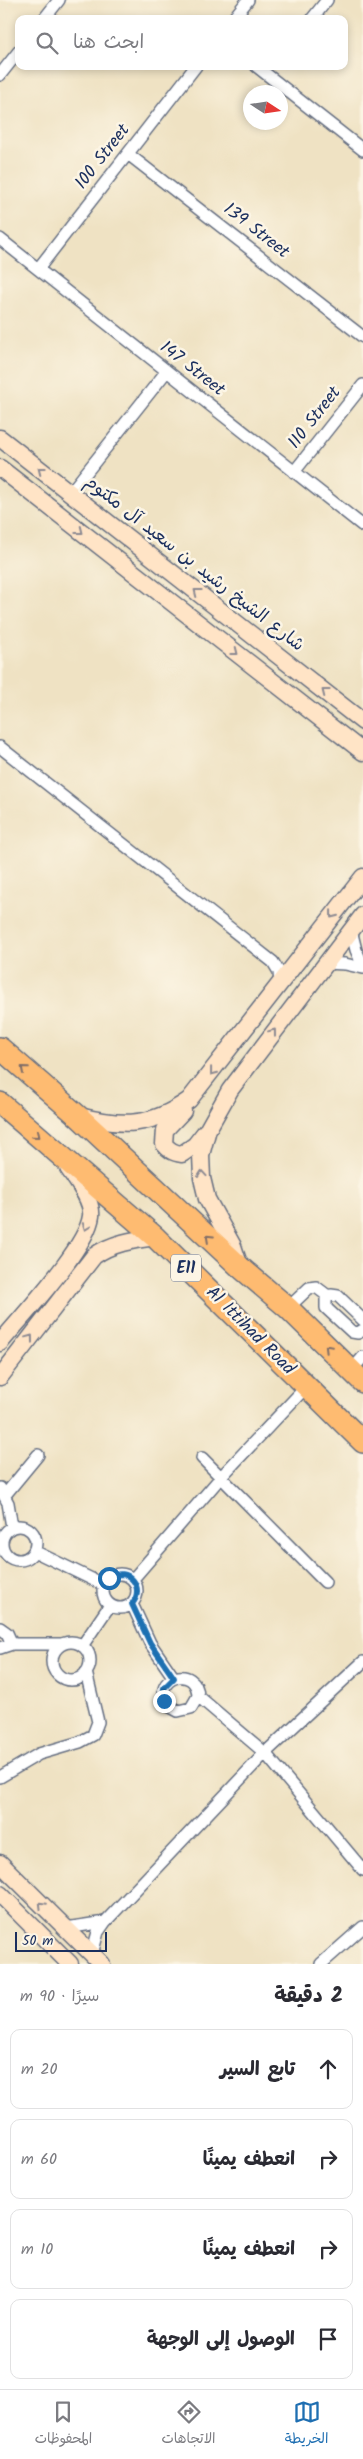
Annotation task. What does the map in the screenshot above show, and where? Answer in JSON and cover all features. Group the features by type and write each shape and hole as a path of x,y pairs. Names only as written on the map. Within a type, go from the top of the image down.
{"highway":[{"name":"E11","path":"0,1048 78,1116 240,1266 359,1370"},
{"name":"Al Ittihad Road","path":"0,1103 155,1237 363,1442"}],"main road":[{"name":"شارع الشيخ رشيد بن سعيد آل مكتوم","path":"0,438 363,722"},
{"path":"0,468 363,752"},
{"path":"363,877 183,1110 165,1130 164,1144 174,1153 182,1154 195,1145 208,1128 230,1090 363,915"},
{"path":"78,1116 114,1124 132,1124 160,1118 189,1100"},
{"path":"208,1128 201,1155 202,1178 207,1199 233,1246 240,1266"},
{"path":"0,1343 69,1258 86,1231 91,1214 80,1187 59,1153"},
{"path":"0,1377 94,1256 104,1248 124,1242 155,1237"},
{"path":"0,1863 97,1959"},
{"path":"0,1894 70,1964"}],"street":[{"path":"47,15 59,0"},
{"path":"236,15 248,0"},
{"path":"315,15 326,0"},
{"path":"0,75 15,56"},
{"name":"100 Street","path":"38,269 193,70"},
{"path":"270,71 363,150"},
{"name":"139 Street","path":"128,154 363,337"},
{"name":"147 Street","path":"0,239 363,526"},
{"path":"70,493 166,372"},
{"name":"110 Street","path":"294,472 363,385"},
{"path":"0,747 273,962 284,965 297,962"},
{"path":"351,930 363,967"},
{"path":"273,962 278,972 280,985"},
{"path":"325,963 363,967"},
{"path":"288,1308 309,1288 316,1287 328,1296 338,1296 363,1328 352,1332 329,1311 325,1303 328,1296"},
{"path":"133,1579 221,1477 306,1387"},
{"path":"335,1416 342,1431 363,1453"},
{"path":"12,1526 2,1492 38,1455"},
{"path":"202,1458 325,1582"},
{"path":"12,1526 25,1526 32,1531 36,1538 34,1551 29,1557 20,1560 12,1558 5,1553 2,1545 3,1536 12,1526"},
{"path":"34,1551 104,1585"},
{"path":"117,1574 126,1574 133,1579 138,1592 132,1604 119,1609 110,1605 103,1594 104,1585 109,1578 117,1574"},
{"path":"132,1604 150,1643 174,1678"},
{"path":"82,1646 110,1605"},
{"path":"0,1628 7,1633 12,1644"},
{"path":"0,1648 12,1644 62,1644 72,1642 82,1646 89,1655 90,1661 86,1672 81,1677 68,1680 57,1673 52,1661 53,1654 62,1644"},
{"path":"97,1959 98,1932 106,1922 265,1754 363,1662"},
{"path":"0,1778 39,1754 80,1742 93,1735 98,1722 86,1672"},
{"path":"198,1696 194,1704 187,1710 178,1711 170,1708 164,1701 163,1692 166,1684 174,1678 182,1677 191,1680 196,1687 198,1696 265,1754 363,1870"},
{"path":"66,1928 106,1922"},
{"path":"321,1964 363,1927"}],"route":[{"path":"109,1578 117,1574 126,1574 136,1583 138,1592 132,1604 150,1643 174,1678 164,1688 164,1701"}]}
